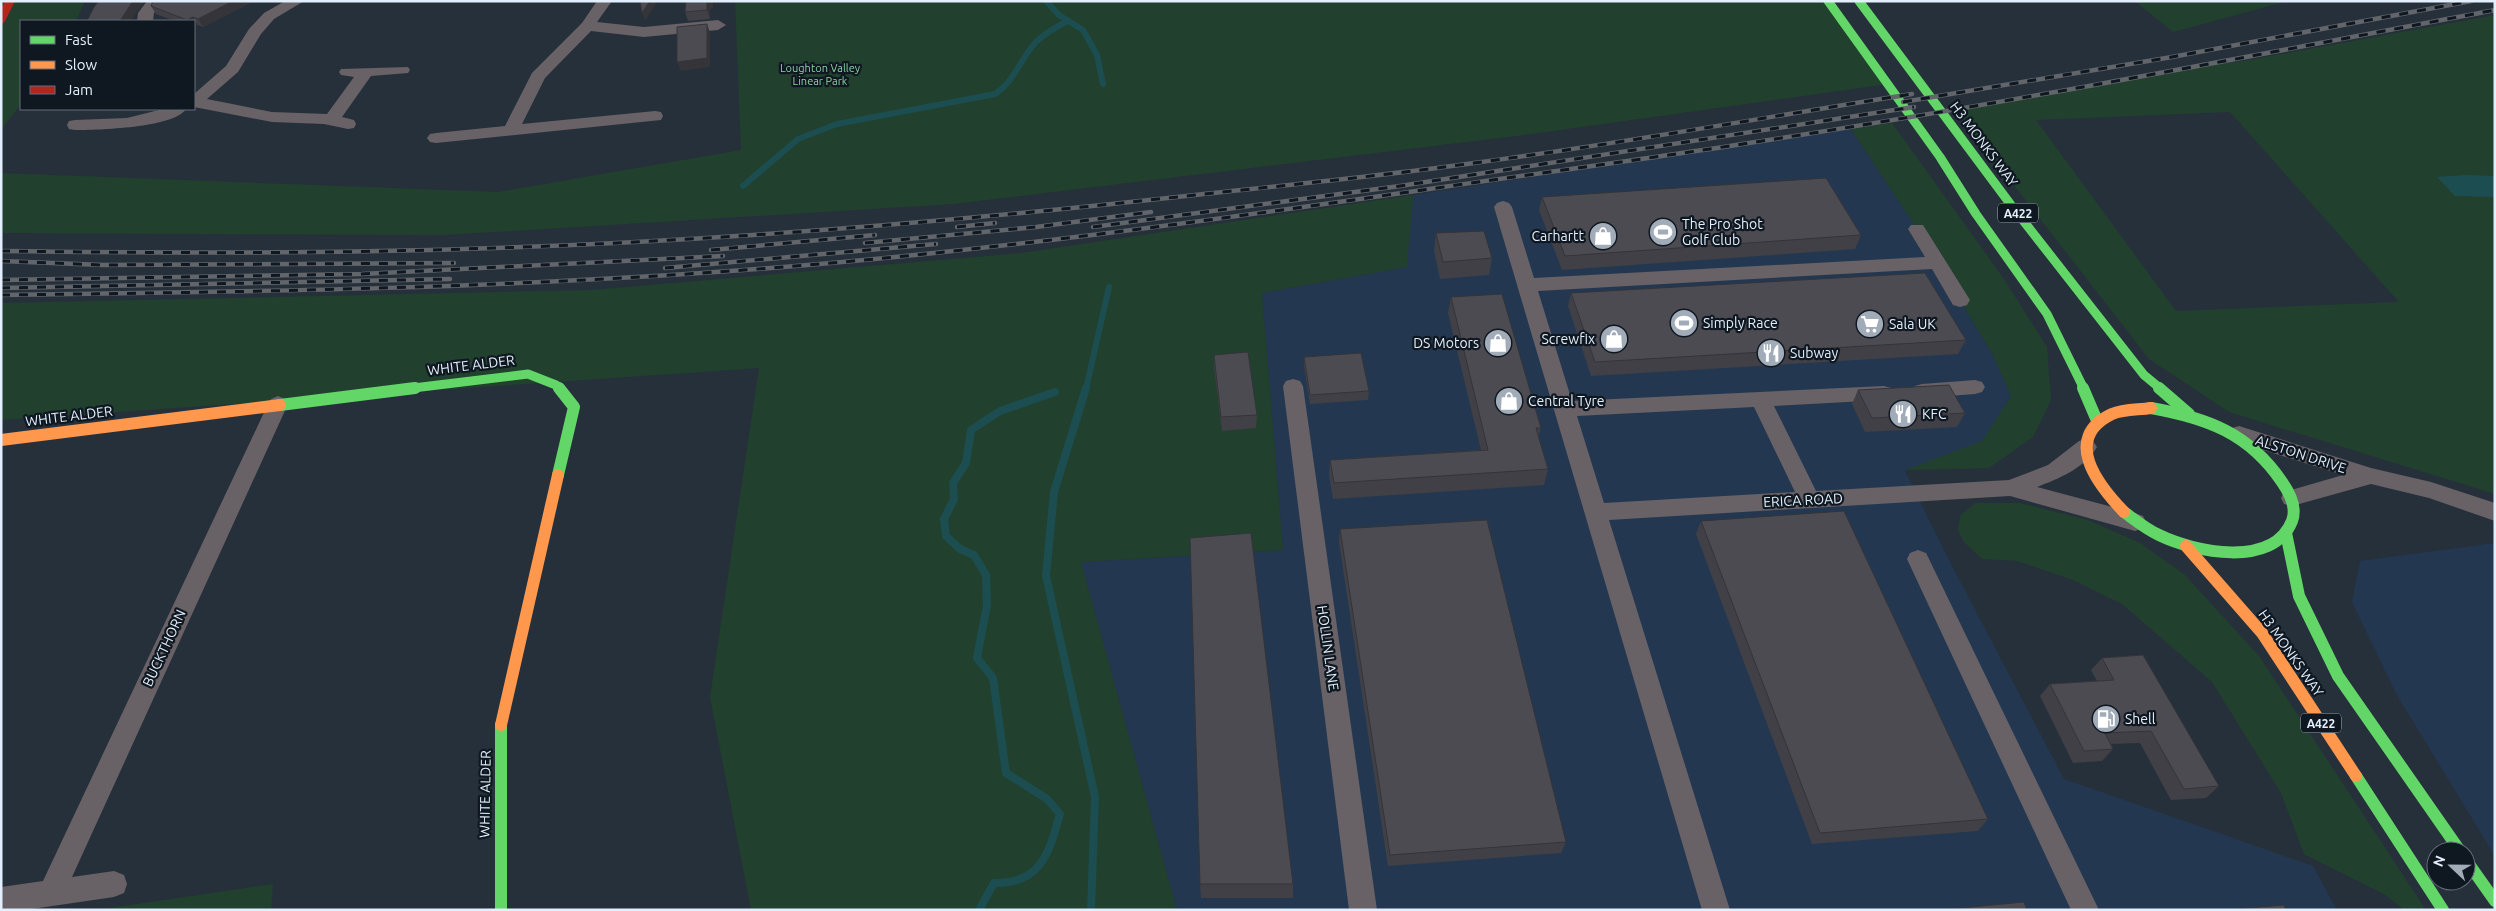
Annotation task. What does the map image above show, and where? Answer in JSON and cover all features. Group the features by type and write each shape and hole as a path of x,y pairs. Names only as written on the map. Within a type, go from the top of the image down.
{"main road":[{"path":"1,19 10,1"},
{"name":"A422","path":"1828,1 1940,157 1976,214 2047,314 2071,360 2098,423"},
{"name":"H3 MONKS WAY","path":"1859,1 2012,205 2144,375 2189,414"},
{"name":"WHITE ALDER","path":"1,440 528,374 556,385 574,407 501,718 501,910"},
{"path":"2151,408 2189,414 2232,432 2256,448 2271,463 2292,498 2292,521 2286,533 2268,547 2244,553 2208,551 2186,546 2160,536 2135,522 2108,498 2094,480 2086,454 2086,447 2089,435 2098,423 2112,414 2151,408"},
{"name":"H3 MONKS WAY","path":"2286,533 2298,596 2338,676 2453,841"},
{"name":"H3 MONKS WAY","path":"2186,546 2262,633 2443,910"},
{"path":"2476,874 2495,901"}],"street":[{"path":"145,20 146,13 155,1"},
{"path":"195,102 232,68 269,16 297,1"},
{"path":"511,130 538,76 587,26 605,1"},
{"path":"587,26 644,32 719,19 720,42"},
{"path":"346,72 402,70"},
{"path":"195,102 283,118 341,121 366,71"},
{"path":"75,126 118,126 153,118 175,110"},
{"path":"436,138 655,116"},
{"path":"1502,207 1716,910"},
{"path":"1917,229 1960,300"},
{"path":"1526,285 1937,263"},
{"name":"HOLLIN LANE","path":"1293,386 1363,910"},
{"path":"1563,409 1761,400 1975,387"},
{"path":"1761,400 1810,500"},
{"name":"BUCKTHORN","path":"51,893 278,404"},
{"name":"ALSTON DRIVE","path":"2232,432 2371,476 2431,490 2495,512"},
{"name":"ERICA ROAD","path":"1595,512 2010,488 2056,471 2086,447"},
{"name":"ALSTON DRIVE","path":"2292,498 2371,476"},
{"name":"ERICA ROAD","path":"2010,488 2135,522"},
{"path":"1918,559 2085,910"},
{"path":"1,900 114,884"}],"shaded area":[{"path":"1851,129 1917,229 1993,355 2011,396 1983,441 1905,471 1951,564 2064,779 2313,866 2337,910 1177,910 1081,562 1283,550 1262,293 1406,267 1413,195"},
{"path":"2465,175 2495,176 2495,197 2455,196 2437,177"},
{"path":"2495,543 2495,856 2397,695 2352,602 2360,561"}],"green space":[{"path":"1,1 85,1 76,20 20,20 20,105 1,130"},
{"name":"Loughton Valley Linear Park","path":"735,1 1828,1 1888,84 1524,135 953,204 445,235 1,233 1,173 498,192 741,150"},
{"path":"2135,1 2288,1 2173,32"},
{"path":"2495,15 2495,494 2229,412 2149,359 1954,108 2212,64 2238,62","holes":["2230,112 2398,301 2176,311 2036,120"]},
{"path":"1892,123 2004,279 2047,347 2051,400 2033,437 1989,468 1905,470 1982,441 2011,396 1993,355 1917,229 1851,129"},
{"path":"1413,195 1407,267 1262,293 1283,550 1081,562 1177,910 751,910 710,697 759,368 1,420 1,303 592,290 1021,253"},
{"path":"1975,503 2020,503 2088,520 2140,543 2185,575 2259,656 2426,910 2405,910 2384,894 2304,854 2281,793 2212,682 2122,604 2073,580 2017,561 1982,559 1964,542 1958,530 1960,516"},
{"path":"273,884 271,910 96,910"}],"building":[{"path":"99,1 133,1 121,20 88,20"},
{"path":"153,1 233,1 198,19 193,17 187,20 151,6"},
{"path":"640,1 650,1 642,13"},
{"path":"686,1 707,1 707,10 685,12"},
{"path":"707,24 707,58 677,62 677,27"},
{"path":"1826,178 1861,235 1565,256 1542,197"},
{"path":"1484,231 1492,258 1443,262 1436,233"},
{"path":"1925,273 1966,340 1595,362 1571,293"},
{"path":"1502,294 1541,428 1536,428 1548,469 1334,483 1330,460 1488,450 1451,297"},
{"path":"1248,352 1257,415 1221,417 1214,355"},
{"path":"1361,353 1369,391 1310,395 1304,357"},
{"path":"1949,385 1965,413 1872,418 1858,390"},
{"path":"1844,511 1988,819 1820,833 1701,521"},
{"path":"1487,520 1566,842 1390,855 1340,529"},
{"path":"1251,533 1293,884 1200,884 1190,538"},
{"name":"Shell","path":"2143,655 2219,786 2184,789 2151,731 2105,733 2113,749 2084,751 2050,684 2114,680 2102,658"},
{"path":"2024,902 2027,910 1940,910"},
{"path":"2284,905 2286,910 2224,910"}],"waterway":[{"path":"1046,1 1059,15 1083,30 1097,55 1103,84"},
{"path":"743,186 798,139 837,124 995,94 1008,83 1036,42 1051,30 1068,21"},
{"path":"1086,389 1109,287"},
{"path":"1086,388 1054,492 1046,576 1095,797 1091,910"},
{"path":"979,910 994,883 1010,882 1023,878 1033,872 1040,864 1052,841 1060,814 1047,799 1006,773 993,678 977,658 987,605 986,575 974,555 960,549 946,536 944,519 954,499 953,483 966,463 971,430 1000,411 1055,392"}],"railway":[{"path":"1903,102 2172,57 2471,1"},
{"path":"1,295 483,285 771,268 1017,244 1342,202 1842,128 2122,80 2495,10"},
{"path":"1,251 348,252 556,246 831,230 1104,205 1439,168 1529,156 1912,94"},
{"path":"1093,227 1400,186 1914,107"},
{"path":"865,243 1036,227 1151,212"},
{"path":"957,227 995,223"},
{"path":"711,250 875,235"},
{"path":"665,268 936,244"},
{"path":"1,280 362,274 723,256"},
{"path":"1,261 103,265 454,263"},
{"path":"1,288 450,279"}],"traffic: fast":[{"path":"1828,1 1940,157 1976,214 2047,314 2071,360 2098,423"},
{"path":"1859,1 2011,205 2144,375 2189,414"},
{"path":"280,405 528,374 556,385 574,407 558,475"},
{"path":"2124,512 2155,533 2166,538 2198,548 2216,551 2254,551 2271,545 2284,536 2292,521 2293,507 2284,485 2272,467 2244,440 2210,423 2151,408"},
{"path":"2286,533 2299,596 2338,676 2453,841"},
{"path":"501,725 501,910"},
{"path":"2356,776 2443,910"},
{"path":"2476,874 2495,901"}],"traffic: slow":[{"path":"1,440 280,405"},
{"path":"2124,512 2114,502 2095,476 2086,448 2088,435 2096,424 2112,414 2126,410 2151,408"},
{"path":"501,725 558,475"},
{"path":"2186,546 2262,633 2356,776"}],"traffic: jam":[{"path":"1,19 10,1"}],"place":[{"name":"The Pro Shot Golf Club","path":"1663,232"},
{"name":"Carhartt","path":"1603,236"},
{"name":"Simply Race","path":"1684,323"},
{"name":"Sala UK","path":"1870,324"},
{"name":"Screwfix","path":"1614,339"},
{"name":"DS Motors","path":"1498,343"},
{"name":"Subway","path":"1771,353"},
{"name":"Central Tyre","path":"1509,401"},
{"name":"KFC","path":"1903,414"},
{"name":"Shell","path":"2106,719"}]}
